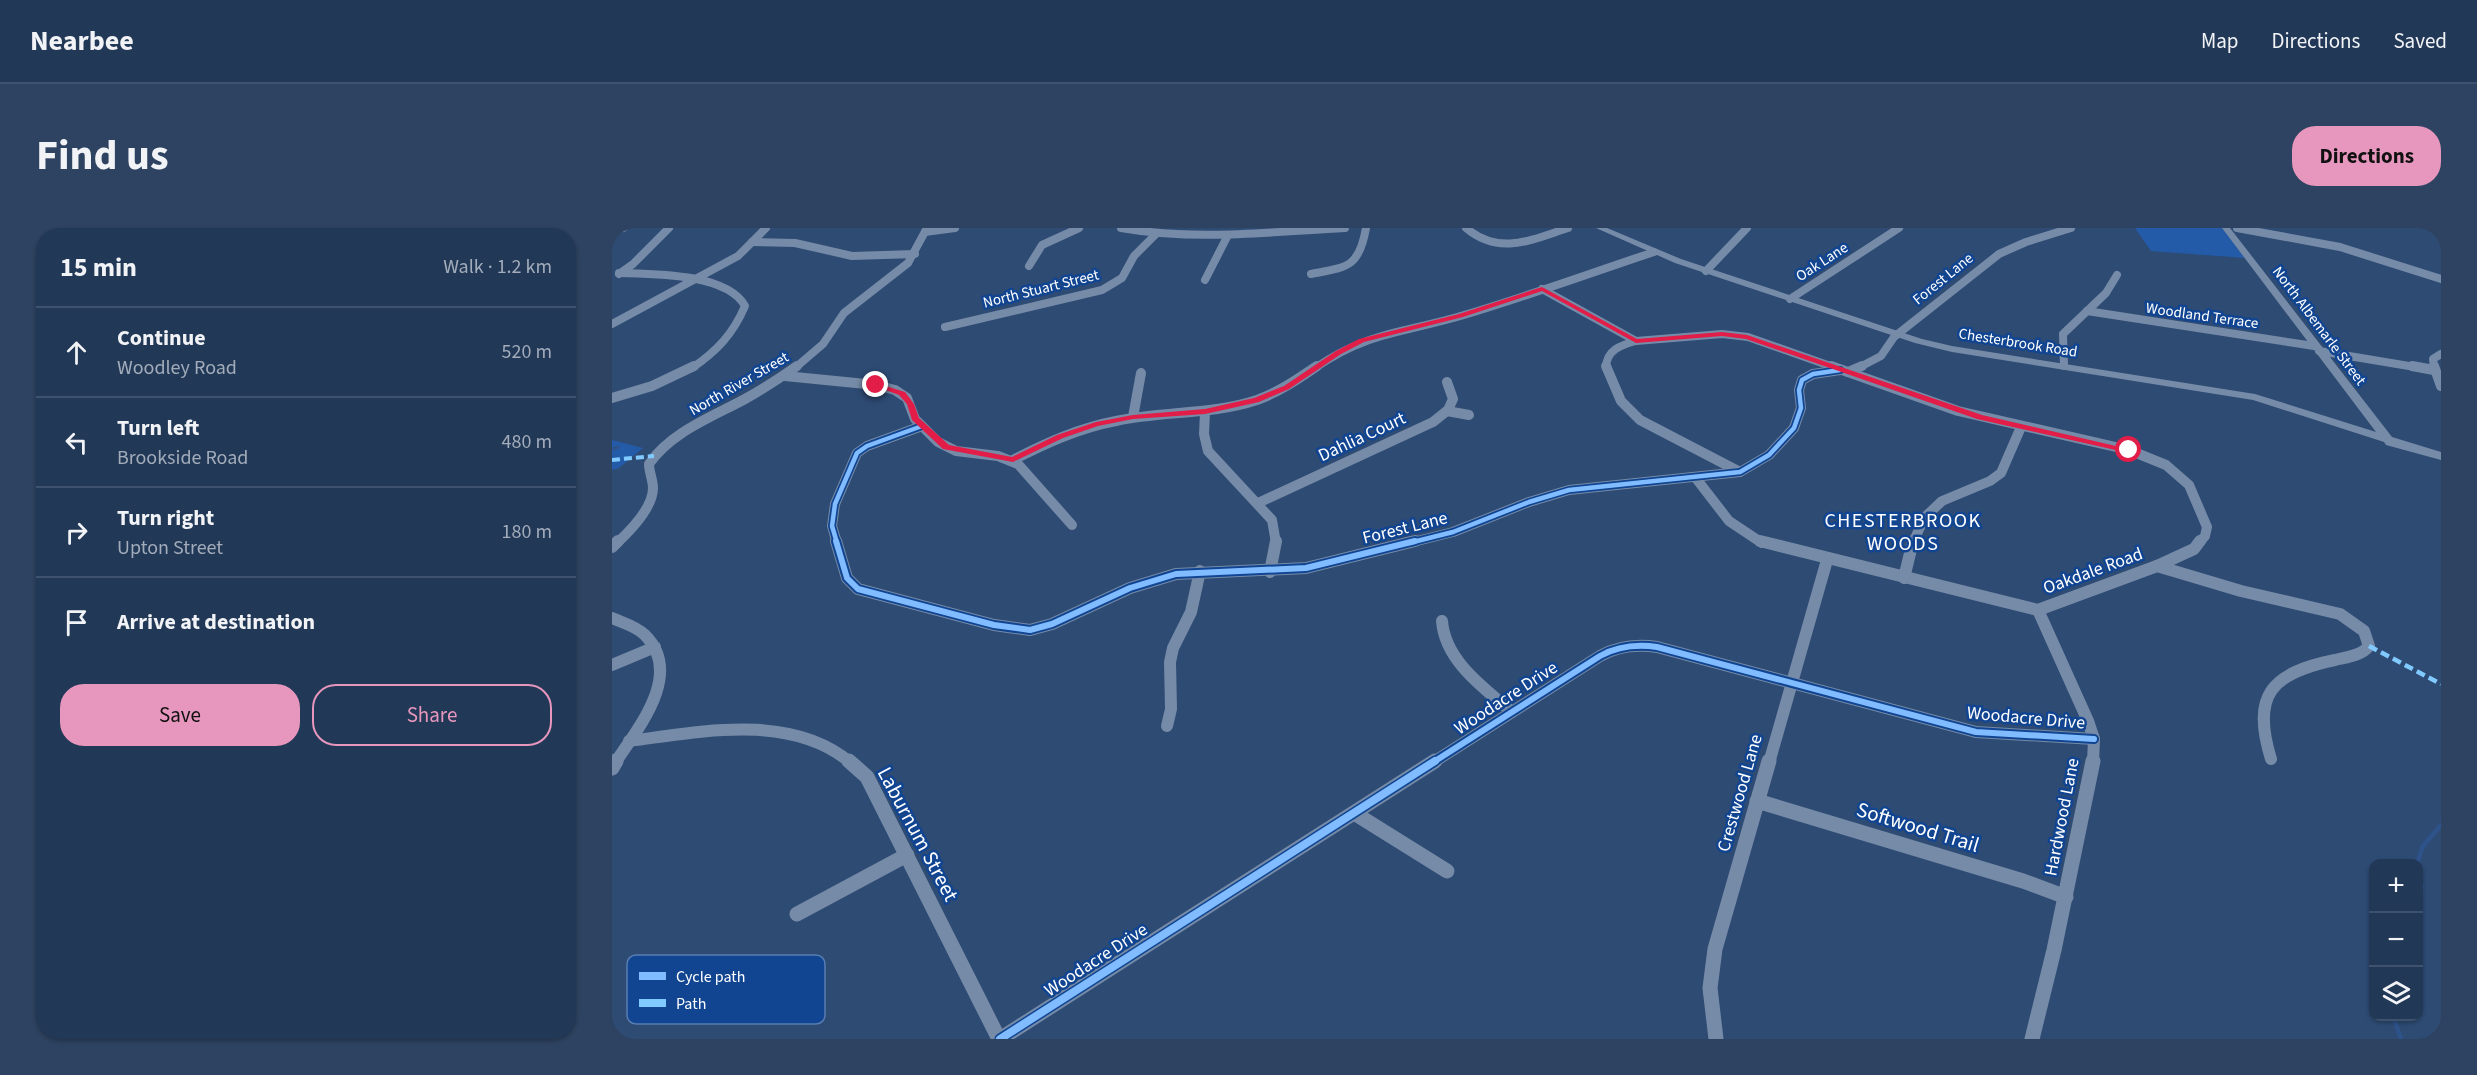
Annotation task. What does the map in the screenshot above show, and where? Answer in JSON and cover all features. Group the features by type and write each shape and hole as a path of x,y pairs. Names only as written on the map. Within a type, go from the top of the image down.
{"street":[{"path":"612,230 623,228"},
{"path":"616,275 669,228"},
{"path":"612,324 696,281 733,259 766,228"},
{"path":"926,230 955,228"},
{"path":"1029,266 1042,245 1079,228"},
{"path":"1121,228 1156,234 1228,235 1345,228"},
{"path":"1311,274 1340,268 1358,259 1362,254 1366,228"},
{"path":"1466,228 1479,244 1521,243"},
{"name":"Chesterbrook Road","path":"1600,228 1654,252 1706,271 1897,334 1952,349 2255,397 2390,442 2441,456"},
{"path":"1706,271 1747,228"},
{"name":"Oak Lane","path":"1790,299 1899,228"},
{"name":"Forest Lane","path":"922,426 867,446 856,453 835,504 832,526 851,584 867,592 994,625 1029,630 1052,624 1152,580 1200,571 1270,572 1314,566 1431,538 1569,490 1740,472 1757,464 1795,425 1801,408 1799,389 1802,380 1813,374 1844,371 1882,357 1897,334 2000,254 2026,242 2071,228"},
{"name":"North Albemarle Street","path":"2226,228 2390,442"},
{"path":"2237,228 2298,236 2346,246 2441,279"},
{"path":"1489,251 1564,229"},
{"name":"North River Street","path":"612,547 633,526 650,497 653,487 649,464 658,451 679,435 785,376 818,350 844,313 896,275 915,254 926,230"},
{"name":"North Stuart Street","path":"945,327 1102,290 1122,278 1134,256 1156,234"},
{"path":"1205,280 1228,235"},
{"path":"752,242 795,243 852,256 915,254"},
{"path":"785,376 876,385 895,390 907,398 915,419 946,447 1013,460 1078,430 1133,417 1205,411 1239,405 1279,391 1299,381 1338,352 1362,340 1461,316 1654,252"},
{"path":"612,398 659,383 699,363 726,341 743,312 744,300 735,291 717,284 616,275"},
{"path":"2064,366 2061,338 2112,286 2117,275"},
{"path":"1542,289 1636,341"},
{"name":"Woodland Terrace","path":"2086,311 2316,348 2434,370"},
{"path":"1740,472 1645,424 1617,399 1605,367 1605,359 1613,350 1636,341 1722,334 1740,335 1958,411 2142,454 2166,465 2183,478 2202,512 2207,527 2205,536 2194,549 2157,566"},
{"path":"2441,354 2433,359 2434,370 2441,386"},
{"path":"1133,417 1141,373"},
{"path":"1447,382 1454,395 1447,411 1469,415"},
{"path":"1205,411 1205,443 1208,451 1266,511 1275,530 1276,541 1270,572"},
{"name":"Dahlia Court","path":"1258,503 1433,422 1447,411"},
{"path":"1904,578 1912,539 1922,518 1942,500 1995,479 2001,473 2021,427"},
{"path":"1013,460 1072,525"},
{"name":"Oakdale Road","path":"1695,477 1729,521 1750,537 1780,549 2038,610 2157,566 2241,591 2340,614 2364,631 2369,646 2365,651 2299,669 2272,686 2264,697 2261,725 2271,759"},
{"name":"Crestwood Lane","path":"1716,1039 1710,988 1713,959 1827,560"},
{"path":"1167,726 1171,709 1170,662 1173,648 1191,612 1200,571"},
{"name":"Hardwood Lane","path":"2032,1039 2093,773 2094,739 2038,610"},
{"path":"612,618 638,631 655,647 662,670 657,691 612,768"},
{"path":"1442,621 1441,633 1446,644 1476,679 1512,712"},
{"name":"Woodacre Drive","path":"1000,1039 1606,652 1627,646 1657,647 1976,732 2094,739"},
{"path":"612,665 655,647"},
{"name":"Laburnum Street","path":"629,741 748,729 781,732 823,743 855,763 867,777 1000,1039"},
{"name":"Softwood Trail","path":"1757,801 2023,881 2066,897"},
{"path":"1354,813 1447,871"},
{"path":"797,914 907,855"}],"shaded area":[{"path":"2135,228 2222,228 2245,258 2151,251"},
{"path":"612,440 643,448 619,468 612,470"}],"waterway":[{"path":"612,449 618,447"},
{"path":"2419,859 2423,846 2441,825"},
{"path":"2395,1021 2401,1039"}],"marked path":[{"path":"612,460 654,456"},
{"path":"2369,646 2441,684"}],"cycle path":[{"path":"922,426 867,446 857,453 835,504 832,526 847,578 858,589 867,592 994,625 1030,630 1052,624 1130,588 1176,574 1306,568 1453,532 1529,502 1569,490 1740,472 1769,455 1794,428 1801,408 1799,390 1802,380 1813,374 1840,370"},
{"path":"1000,1039 1600,656 1621,647 1635,645 1657,647 1976,732 2094,739"}],"district":[{"name":"CHESTERBROOK WOODS","path":"1903,532"}],"route":[{"path":"876,385 895,390 907,398 915,419 946,447 1013,460 1060,436 1096,424 1133,417 1223,409 1256,400 1287,388 1338,352 1362,340 1387,332 1461,316 1542,289 1636,341 1722,334 1747,337 1958,411 2002,423 2129,450"}]}
